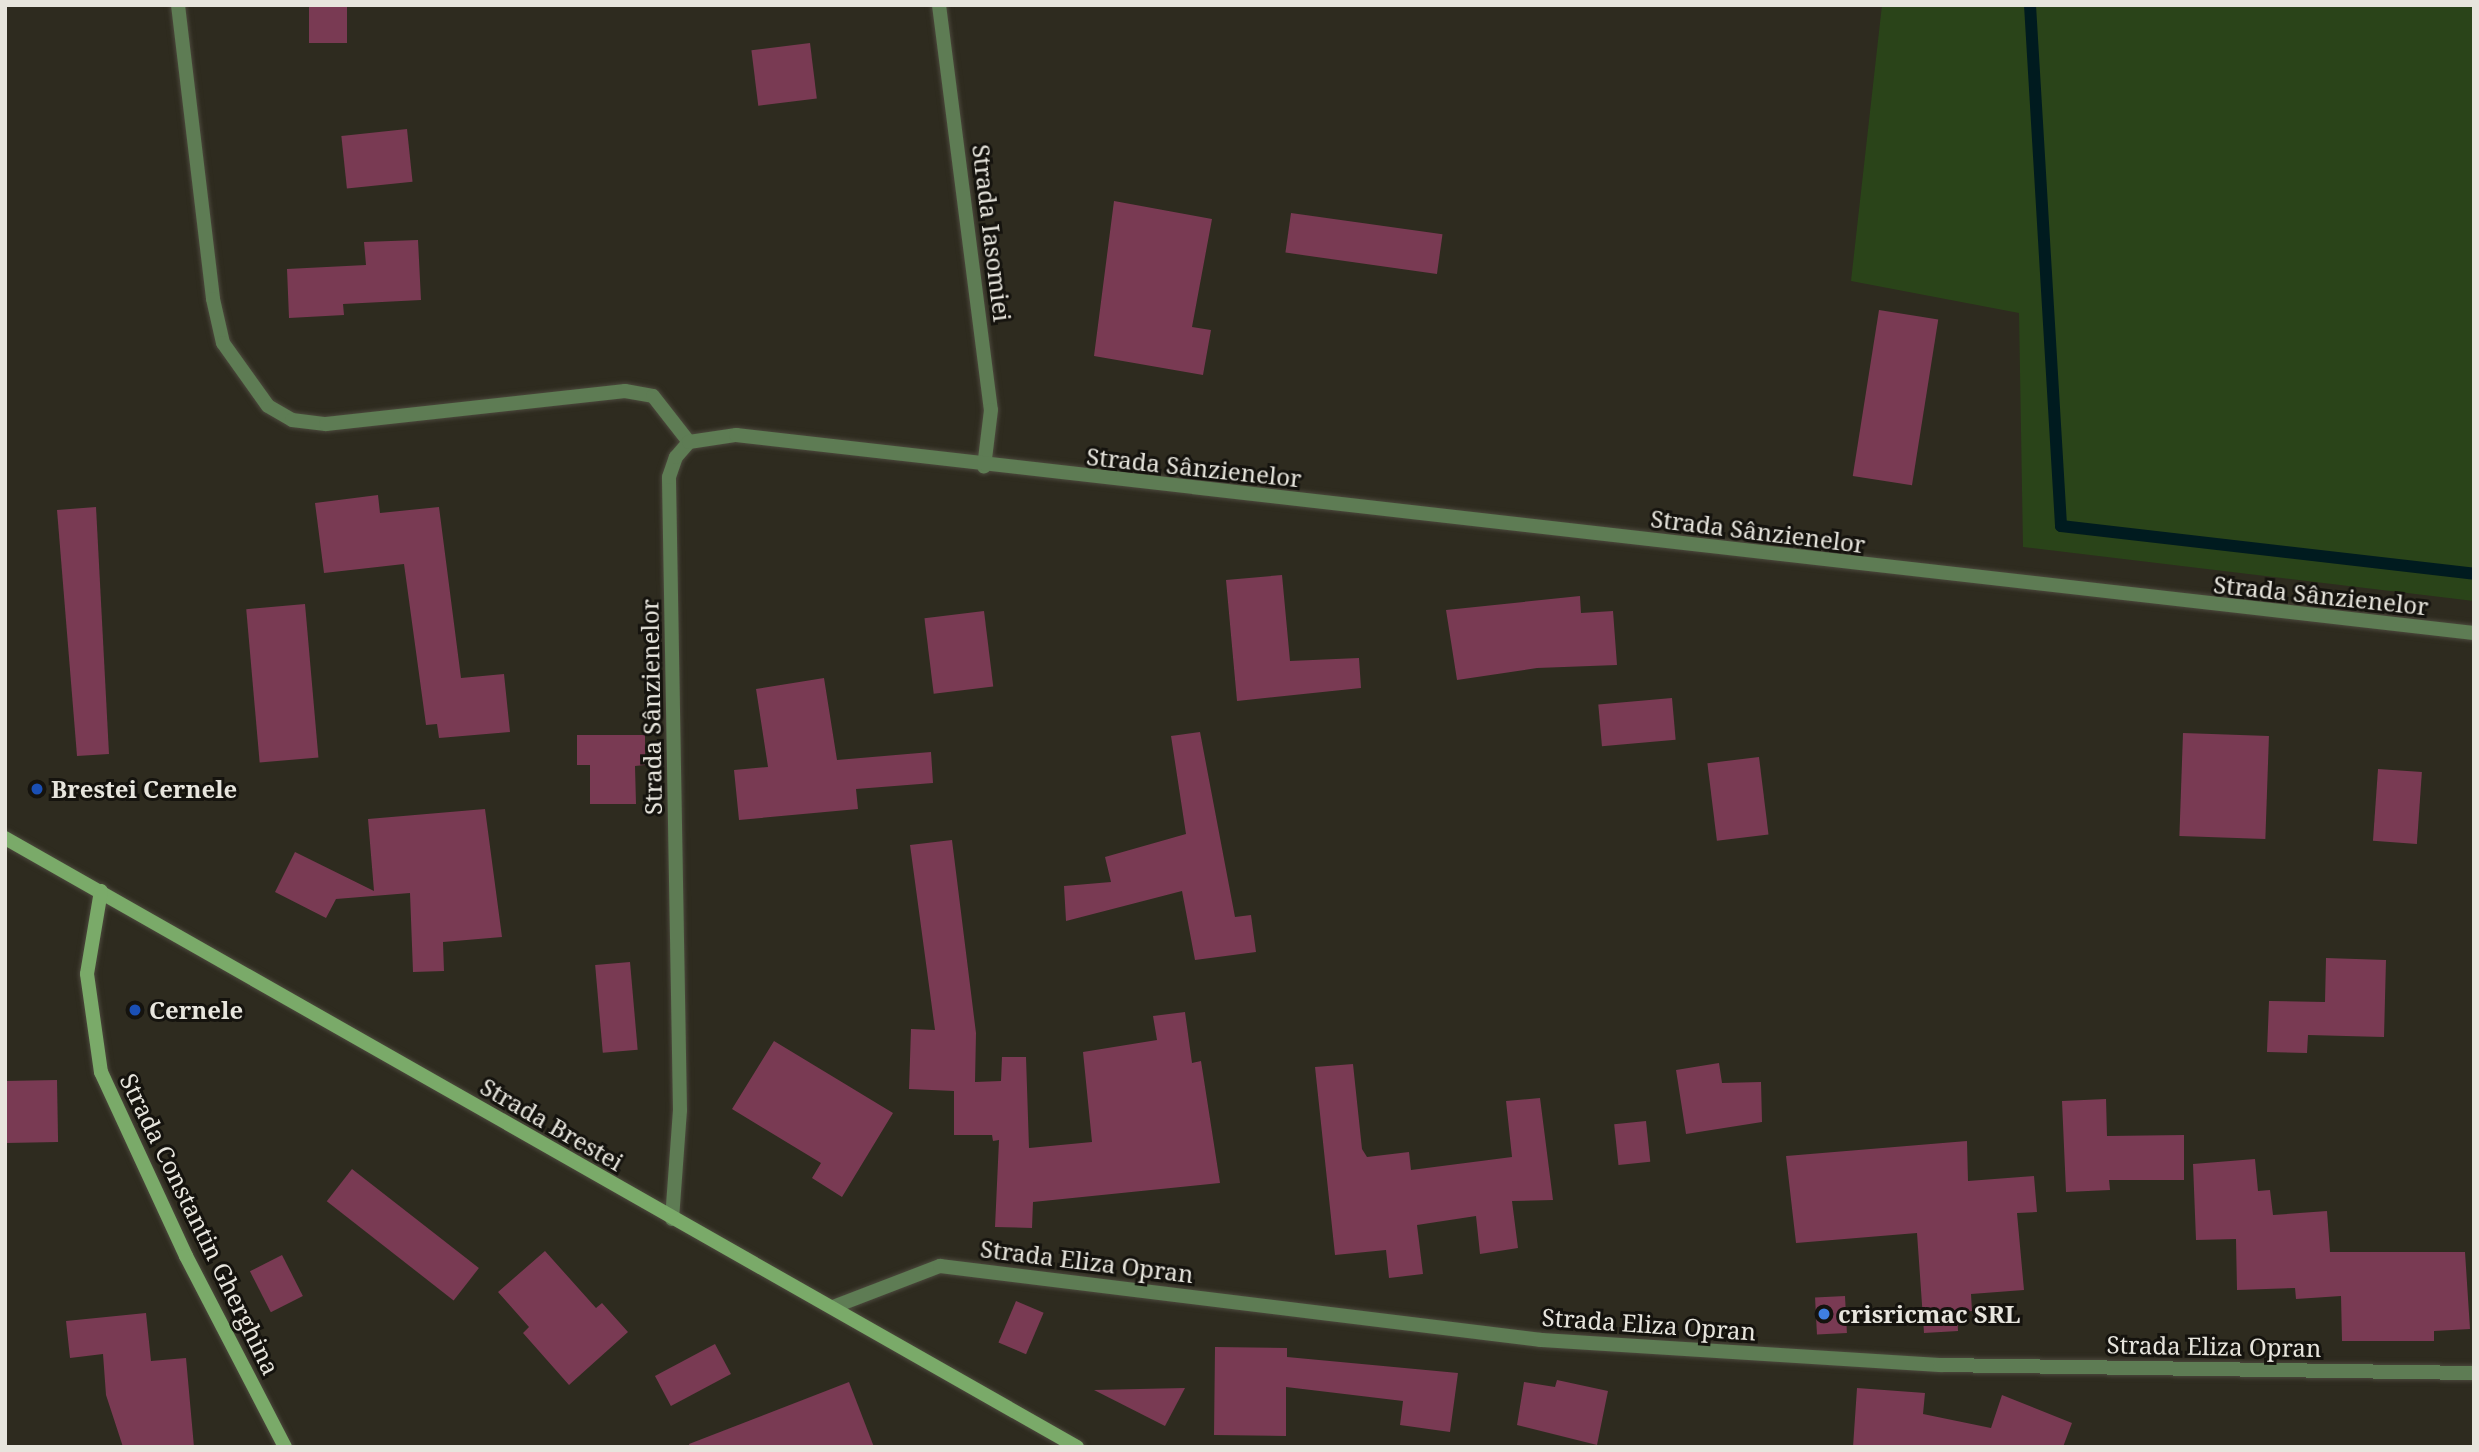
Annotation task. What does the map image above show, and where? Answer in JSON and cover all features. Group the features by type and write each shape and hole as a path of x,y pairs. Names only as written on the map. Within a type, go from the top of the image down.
{"main road":[{"name":"Strada Brestei","path":"5,838 1077,1447"},
{"name":"Strada Constantin Gherghina","path":"101,891 86,974 101,1072 186,1256 285,1447"}],"street":[{"path":"178,5 216,310 223,343 268,406 292,420 326,424 625,391 653,396 689,442"},
{"name":"Strada Iasomiei","path":"939,5 991,410 984,467"},
{"name":"Strada Sânzienelor","path":"672,1219 680,1110 670,477 676,457 689,442 736,435 984,467 2474,633"},
{"name":"Strada Eliza Opran","path":"833,1307 940,1266 1541,1340 1940,1365 2474,1373"}],"green space":[{"path":"1882,5 2474,5 2474,601 2023,547 2019,313 1851,281"}],"building":[{"path":"309,5 347,5 347,43 309,43"},
{"path":"810,43 817,99 758,106 751,50"},
{"path":"407,129 413,182 347,189 341,136"},
{"path":"1114,201 1212,219 1192,327 1211,330 1203,375 1094,356"},
{"path":"1291,213 1443,234 1437,274 1285,253"},
{"path":"418,240 421,300 343,304 344,315 289,318 287,269 366,265 364,242"},
{"path":"1879,310 1938,319 1912,485 1853,476"},
{"path":"378,495 380,513 439,507 461,678 504,674 510,732 439,738 437,724 426,725 404,564 324,573 315,503"},
{"path":"96,507 109,754 77,756 57,510"},
{"path":"1282,575 1290,661 1359,658 1361,688 1237,701 1226,580"},
{"path":"1580,596 1581,613 1613,611 1617,665 1537,668 1457,680 1446,610"},
{"path":"305,604 318,757 260,763 246,609"},
{"path":"984,611 993,686 934,694 924,618"},
{"path":"824,678 837,760 931,752 933,783 856,789 858,809 739,820 734,770 768,767 756,689"},
{"path":"1672,698 1676,740 1602,746 1598,704"},
{"path":"1200,732 1235,917 1251,915 1256,952 1195,960 1182,891 1066,921 1064,886 1111,882 1105,857 1186,834 1171,736"},
{"path":"2183,733 2269,736 2265,839 2179,836"},
{"path":"577,735 645,735 645,765 635,766 636,804 590,804 590,765 577,765"},
{"path":"1759,757 1769,834 1717,841 1707,763"},
{"path":"2378,769 2422,772 2417,844 2373,841"},
{"path":"485,809 502,937 443,942 444,971 413,972 410,893 336,899 326,918 275,892 295,852 374,891 368,819"},
{"path":"952,840 976,1033 975,1082 1001,1081 1002,1057 1026,1057 1029,1148 1092,1142 1083,1052 1157,1040 1153,1016 1185,1012 1192,1063 1201,1061 1220,1183 1033,1202 1032,1228 995,1227 999,1140 993,1141 992,1135 954,1135 954,1091 909,1089 911,1029 935,1030 910,845"},
{"path":"2326,958 2386,960 2384,1037 2308,1035 2307,1053 2267,1052 2269,1001 2325,1002"},
{"path":"630,962 638,1050 603,1053 595,965"},
{"path":"774,1041 893,1113 842,1197 812,1178 821,1163 732,1109"},
{"path":"1719,1063 1722,1083 1761,1082 1762,1122 1686,1134 1676,1070"},
{"path":"1353,1064 1362,1149 1367,1157 1409,1152 1411,1170 1512,1157 1506,1101 1540,1098 1553,1200 1512,1201 1518,1248 1480,1254 1476,1216 1417,1225 1423,1274 1389,1278 1386,1250 1335,1255 1315,1067"},
{"path":"57,1080 58,1142 6,1143 5,1081"},
{"path":"2106,1099 2107,1136 2184,1135 2184,1180 2109,1180 2110,1190 2066,1192 2062,1101"},
{"path":"1646,1121 1650,1162 1618,1165 1614,1124"},
{"path":"1967,1141 1968,1181 2034,1176 2037,1212 2017,1213 2024,1290 1971,1294 1972,1311 1957,1312 1958,1331 1924,1333 1917,1233 1796,1243 1786,1156"},
{"path":"2255,1159 2258,1191 2270,1190 2273,1215 2327,1211 2330,1252 2465,1252 2470,1329 2434,1331 2434,1341 2342,1341 2341,1296 2296,1299 2295,1288 2237,1290 2236,1239 2196,1240 2193,1164"},
{"path":"352,1169 479,1268 454,1300 327,1201"},
{"path":"545,1251 596,1308 602,1303 628,1332 569,1385 523,1333 529,1327 498,1292"},
{"path":"282,1255 303,1296 271,1312 250,1271"},
{"path":"1845,1296 1847,1333 1817,1335 1815,1298"},
{"path":"1016,1301 1044,1313 1026,1354 998,1342"},
{"path":"146,1313 151,1361 186,1358 194,1447 123,1447 106,1395 103,1354 70,1358 66,1321"},
{"path":"715,1344 731,1374 671,1406 655,1376"},
{"path":"1215,1347 1287,1348 1287,1357 1458,1373 1450,1432 1400,1425 1403,1401 1286,1387 1286,1436 1214,1435"},
{"path":"1557,1380 1608,1391 1597,1445 1517,1425 1524,1382 1555,1387"},
{"path":"849,1382 874,1447 690,1447 689,1444"},
{"path":"1185,1388 1165,1426 1094,1390"},
{"path":"1857,1388 1925,1393 1923,1414 1991,1428 2002,1395 2072,1423 2063,1447 1853,1447"}],"waterway":[{"path":"2030,5 2061,526 2474,574"}],"place":[{"name":"Brestei Cernele","path":"37,789"},
{"name":"Cernele","path":"135,1010"},
{"name":"crisricmac SRL","path":"1824,1314"}]}
